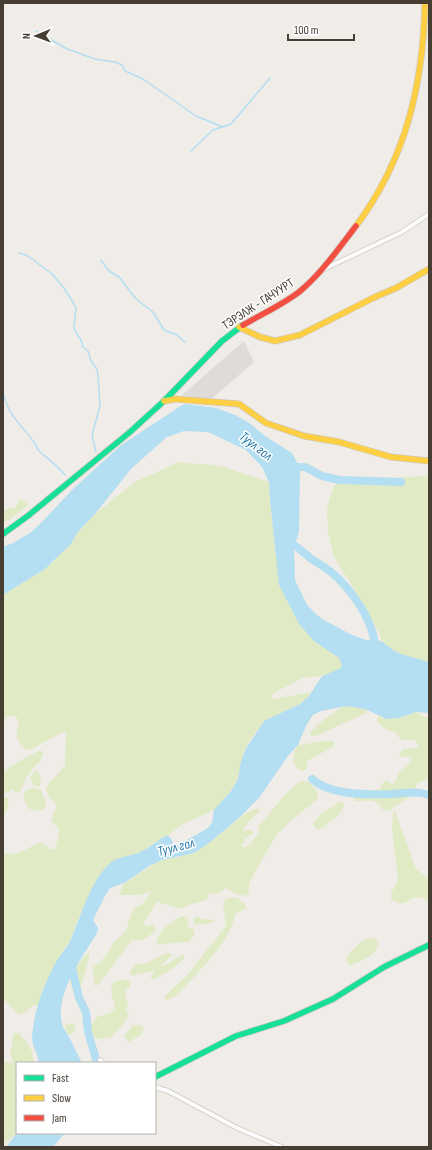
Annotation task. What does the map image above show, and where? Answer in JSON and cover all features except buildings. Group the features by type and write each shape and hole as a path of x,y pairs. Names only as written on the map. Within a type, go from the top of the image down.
{"street":[{"name":"ТЭРЭЛЖ - ГАЧУУРТ","path":"3,534 31,514 127,434 164,401 223,340 239,327 292,297 320,271 364,216 383,186 404,137 417,95 424,55 425,3"},
{"path":"320,271 402,232 429,214"},
{"path":"239,327 260,337 275,340 300,335 396,288 429,269"},
{"path":"164,401 175,399 239,404 266,423 276,428 304,436 339,442 391,457 429,460"},
{"path":"156,1076 236,1036 284,1021 333,1000 384,967 429,945"},
{"path":"156,1087 168,1091 237,1128 282,1147"}],"green space":[{"path":"179,462 221,466 269,482 276,557 314,641 339,658 342,666 340,669 322,676 303,678 274,693 270,700 311,692 300,704 264,721 249,741 243,754 236,783 214,810 181,825 168,836 165,836 142,851 119,859 93,888 80,914 70,941 60,955 45,985 38,1005 32,1006 23,1014 19,1015 3,998 3,853 9,854 21,852 39,843 42,843 50,849 54,849 57,843 59,829 51,820 57,805 46,790 50,780 55,777 65,765 66,730 30,750 21,746 17,739 19,721 14,715 6,717 3,726 3,595 45,569 70,545 78,532 94,515 135,482"},
{"path":"429,476 429,662 401,654 383,642 368,611 334,557 328,533 327,509 333,487 340,480"},
{"path":"22,499 28,504 27,506 8,521 3,522 3,512 9,508 15,508 19,500"},
{"path":"346,706 365,709 367,712 322,734 316,736 310,735 310,732 322,721 342,707"},
{"path":"416,712 426,718 429,717 429,778 418,783 407,799 388,811 383,810 377,803 374,802 355,801 354,793 381,789 381,785 386,780 392,784 396,780 398,773 411,761 411,757 402,757 399,754 403,749 418,748 419,746 415,740 400,739 396,732 382,727 378,723 378,716 388,718 402,717"},
{"path":"334,741 334,746 307,761 307,768 303,771 296,767 293,760 294,752 298,745"},
{"path":"40,750 43,752 41,758 28,776 20,792 15,793 13,788 10,791 3,793 3,773 11,766"},
{"path":"35,771 39,772 41,779 40,786 38,787 33,785 30,778"},
{"path":"303,781 309,782 317,792 318,799 289,822 276,836 249,884 249,892 246,896 236,894 226,888 217,894 209,894 207,900 191,904 181,909 157,902 143,924 147,926 154,924 156,931 142,940 132,940 99,984 96,986 93,984 95,979 92,966 99,963 109,952 112,944 126,931 131,914 135,907 142,905 151,892 139,895 119,895 124,883 162,860 194,853 209,843 246,813 255,809 261,809 244,828 243,831 252,830 254,833 245,839 242,847 246,847 258,833 259,826 284,796 298,783"},
{"path":"32,788 41,790 46,803 45,808 41,811 29,809 25,803 24,794 28,789"},
{"path":"5,797 8,799 8,804 7,810 3,817 3,799"},
{"path":"341,801 344,803 344,806 339,814 321,829 314,827 313,824 321,814"},
{"path":"395,811 416,869 429,879 429,903 419,897 412,898 404,903 396,902 391,899 391,894 398,879 392,830 393,812"},
{"path":"233,897 240,899 241,902 245,903 246,908 235,914 227,936 220,947 202,969 175,996 168,1000 165,999 165,996 188,974 226,926 223,904 226,899"},
{"path":"182,916 187,917 189,921 186,926 194,930 194,936 188,942 157,945 161,932 169,924"},
{"path":"197,916 203,919 214,920 211,923 195,925 193,919"},
{"path":"370,938 374,938 378,943 374,952 367,958 349,966 346,959 347,957 360,943"},
{"path":"90,951 79,994 74,994 70,980 80,962"},
{"path":"171,953 172,955 161,966 184,955 184,959 172,969 154,980 150,977 154,971 131,976 130,972 134,965 147,963 164,954"},
{"path":"124,979 131,982 130,987 125,991 128,1005 126,1011 129,1015 128,1017 112,1037 99,1039 90,1037 89,1029 97,1017 110,1013 115,1008 111,990 112,984 115,981"},
{"path":"73,1023 75,1026 75,1031 70,1035 68,1034 64,1025"},
{"path":"133,1025 140,1025 144,1028 142,1034 129,1042 124,1036"},
{"path":"14,1033 19,1033 30,1047 34,1062 16,1062 16,1134 3,1145 3,1062 11,1063 12,1059 10,1050"}],"shaded area":[{"path":"244,341 254,362 209,401 182,395"}],"water":[{"name":"Туул гол","path":"186,404 216,408 235,415 248,422 265,436 292,453 300,467 299,531 294,549 295,580 307,605 322,619 352,635 366,640 374,639 383,642 401,654 429,662 429,713 416,712 399,718 387,719 365,709 346,706 321,711 313,715 307,724 298,745 288,756 259,798 240,817 209,843 194,853 162,860 149,866 124,883 110,888 93,920 98,928 97,933 71,976 62,1000 62,1025 82,1062 39,1062 32,1037 40,999 55,964 71,939 88,897 99,876 113,861 142,851 165,836 171,838 173,844 178,845 208,828 212,823 214,810 231,791 238,779 241,761 246,748 264,721 300,704 309,696 322,676 339,669 342,666 339,658 314,641 299,624 279,585 269,482 262,467 246,450 208,432 184,431 167,437 132,468 94,515 78,532 70,545 45,569 3,595 3,547 30,533 72,490 120,446 182,405"},
{"path":"16,1134 64,1134 53,1147 6,1147"}],"waterway":[{"path":"36,31 67,49 95,59 115,62 122,65 125,71 143,79 196,116 223,127"},
{"path":"191,151 213,130 231,124 270,78"},
{"path":"19,253 28,256 52,274 64,288 76,308 75,331 81,340 83,347 88,351 91,361 97,369 98,375 100,406 92,435 96,452"},
{"path":"101,260 109,271 119,277 136,299 153,312 164,330 177,335 185,342"},
{"path":"3,391 5,400 12,414 36,445 38,450 65,475"},
{"path":"289,467 305,467 322,476 340,480 401,482"},
{"path":"286,539 331,572 351,593 363,610 371,629 374,640 372,650"},
{"path":"312,779 329,788 350,793 415,793 429,795"},
{"path":"71,963 79,998 86,1012 88,1032 97,1062"}],"traffic: fast":[{"path":"3,534 29,515 130,432 165,400 222,341 243,325"},
{"path":"156,1076 236,1036 284,1021 333,999 384,967 429,945"}],"traffic: slow":[{"path":"356,226 373,201 388,174 399,148 408,120 420,63 424,33 425,3"},
{"path":"239,327 260,337 275,341 300,335 396,288 429,269"},
{"path":"164,401 175,399 239,404 266,423 304,436 339,442 391,457 429,461"}],"traffic: jam":[{"path":"243,325 292,297 307,285 322,269 356,226"}]}
